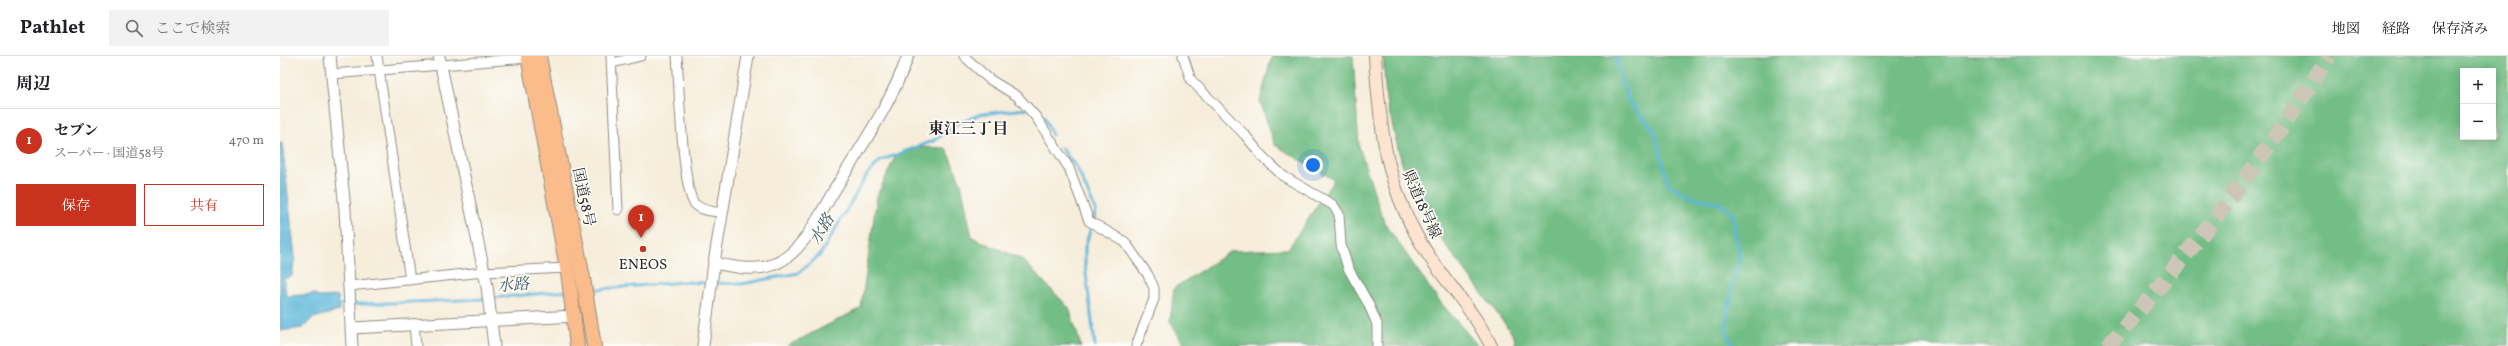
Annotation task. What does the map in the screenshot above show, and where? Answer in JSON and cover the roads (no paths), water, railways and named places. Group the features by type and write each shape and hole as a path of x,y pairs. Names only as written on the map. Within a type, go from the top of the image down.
{"highway":[{"name":"国道58号","path":"532,57 575,316 577,346"},
{"name":"国道58号","path":"532,57 588,301 594,346"}],"main road":[{"name":"県道18号線","path":"1374,56 1380,127 1386,157 1399,197 1428,255 1491,346"}],"street":[{"path":"330,56 345,210 352,346"},
{"path":"377,56 410,280"},
{"path":"618,210 612,60 641,56"},
{"path":"677,56 685,170 689,195 700,208 722,213"},
{"path":"703,346 712,274 748,56"},
{"path":"714,263 747,269 767,267 780,262 792,252 811,228 887,104 908,56"},
{"path":"964,56 989,79 1017,96 1036,117 1069,168 1089,221 1125,242 1148,274 1154,288 1154,299 1136,346"},
{"path":"1183,56 1190,80 1245,135 1262,156 1283,176 1333,205 1339,214 1341,245 1348,268 1368,303 1377,324 1377,346"},
{"path":"332,74 379,71 440,60 532,57"},
{"path":"440,60 487,286 494,346"},
{"path":"349,286 484,272 568,274"},
{"path":"352,328 575,316"},
{"path":"414,324 416,346"}],"water":[{"path":"280,143 282,143 295,257 292,276 284,279 286,296 316,294 317,297 338,296 339,311 313,318 303,328 280,331"}],"waterway":[{"path":"1616,56 1619,74 1629,102 1655,131 1668,184 1688,196 1719,203 1733,214 1735,234 1740,253 1726,319 1728,337 1734,346"},
{"name":"水路","path":"589,290 683,282 742,284 798,273 820,255 867,175 880,161 935,140 957,124 981,114 1026,109"},
{"name":"水路","path":"1034,110 1045,118 1052,135"},
{"name":"水路","path":"1061,148 1077,168 1096,211 1085,247 1085,265 1095,346"},
{"name":"水路","path":"492,298 568,291"},
{"name":"水路","path":"338,305 486,299"}],"tunnel":[{"path":"2108,346 2168,277 2224,206 2278,132 2329,56"}],"place":[{"name":"セブン","path":"641,238"},
{"name":"ENEOS","path":"643,249"}],"district":[{"name":"東江三丁目","path":"968,128"}]}
